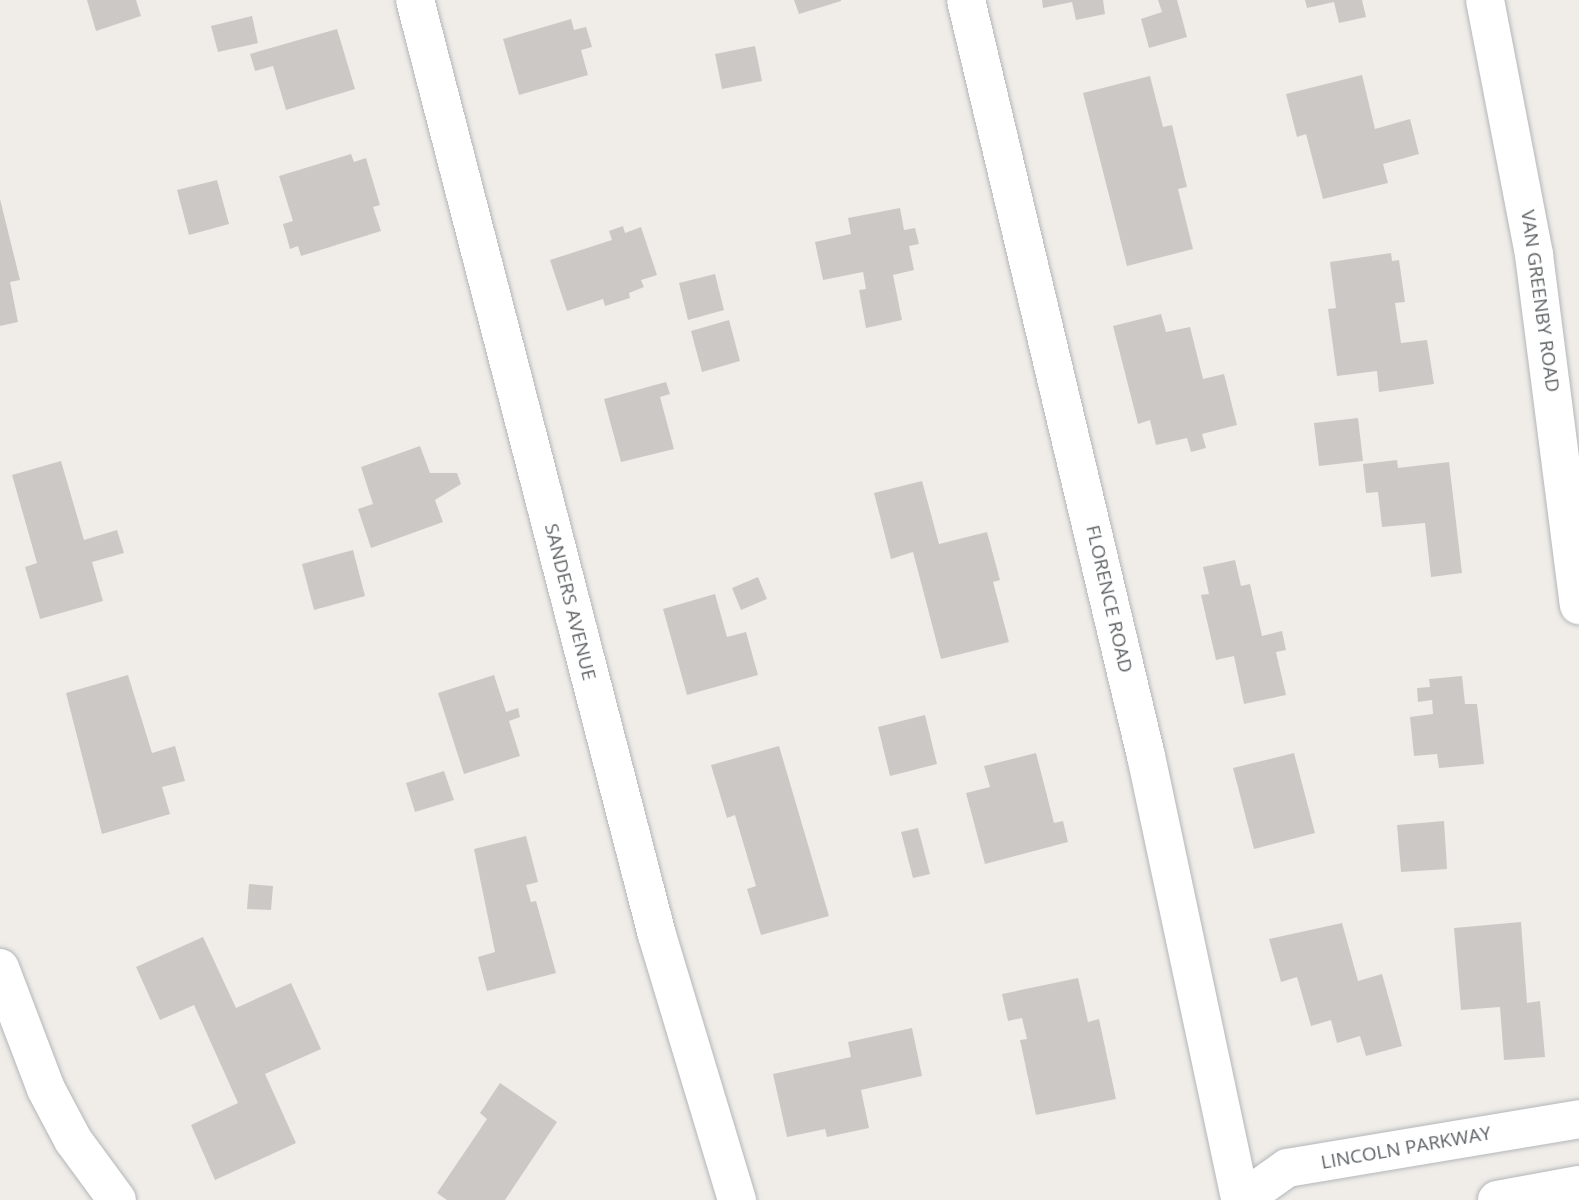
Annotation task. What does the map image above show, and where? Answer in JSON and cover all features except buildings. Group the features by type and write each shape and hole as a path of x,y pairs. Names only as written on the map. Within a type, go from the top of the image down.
{"street":[{"name":"SANDERS AVENUE","path":"415,0 657,935 737,1200"},
{"name":"FLORENCE ROAD","path":"966,0 1146,756 1241,1200"},
{"name":"VAN GREENBY ROAD","path":"1485,0 1534,255 1579,605"},
{"path":"0,968 46,1089 73,1140 117,1200"},
{"name":"LINCOLN PARKWAY","path":"1241,1200 1287,1168 1579,1119"},
{"path":"1497,1200 1579,1185"}]}
